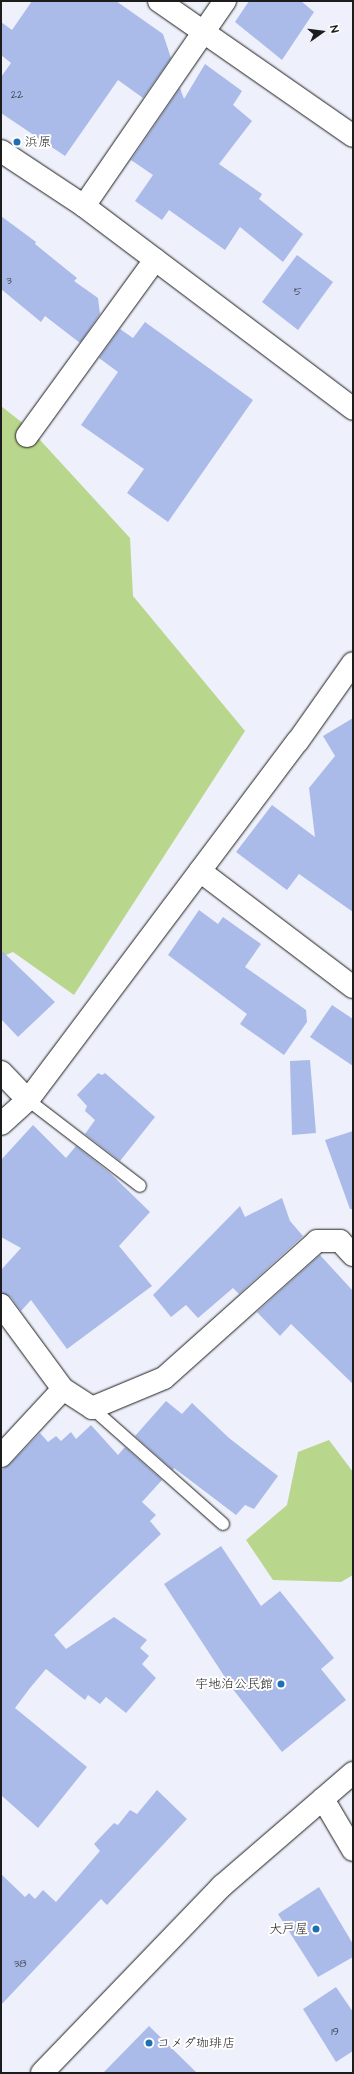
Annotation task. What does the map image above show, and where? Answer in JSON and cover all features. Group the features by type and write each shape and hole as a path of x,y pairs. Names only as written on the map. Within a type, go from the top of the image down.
{"street":[{"path":"159,1 353,136"},
{"path":"84,206 225,1"},
{"path":"1,151 84,206 353,410"},
{"path":"27,436 155,260"},
{"path":"1,1124 28,1100 298,741 353,663"},
{"path":"200,871 353,988"},
{"path":"1,1072 28,1100"},
{"path":"1,1305 63,1389 92,1408 164,1378 317,1240 340,1241 353,1255"},
{"path":"1,1456 63,1389"},
{"path":"42,2073 222,1886 353,1773"},
{"path":"323,1799 353,1850"}],"lane":[{"path":"28,1100 140,1186"},
{"path":"92,1408 223,1524"}],"green space":[{"path":"1,406 29,428 130,538 133,596 245,731 74,995 13,952 1,957"},
{"path":"329,1440 353,1472 353,1575 341,1582 273,1580 246,1540 287,1505 298,1452"}],"building":[{"path":"32,1 116,1 163,34 171,58 143,98 118,80 65,156 1,113 1,77 11,63 1,55 1,22 12,30"},
{"path":"249,1 301,1 314,12 282,60 235,22"},
{"path":"205,64 242,91 233,105 252,121 219,164 262,194 259,199 303,234 283,262 240,227 225,250 169,210 162,220 135,201 153,175 131,160 180,88 184,99"},
{"path":"1,216 36,242 35,244 77,278 74,281 98,298 100,314 80,343 45,316 41,322 1,289"},
{"path":"297,255 333,282 298,330 262,302"},
{"path":"145,322 253,400 168,522 127,493 144,469 81,425 118,372 99,358 120,329 133,338"},
{"path":"353,718 353,912 299,874 287,890 236,852 272,805 315,837 309,788 335,756 323,736"},
{"path":"199,910 218,924 223,917 261,944 245,967 306,1010 307,1022 284,1055 240,1024 247,1014 168,955"},
{"path":"1,950 55,1002 18,1037 1,1019"},
{"path":"332,1005 353,1019 353,1066 310,1037"},
{"path":"310,1060 316,1133 292,1135 290,1061"},
{"path":"98,1073 102,1075 105,1073 155,1117 120,1161 85,1134 95,1120 85,1111 87,1106 77,1095"},
{"path":"33,1125 66,1158 76,1146 110,1173 150,1212 119,1246 152,1286 67,1349 31,1300 21,1311 11,1297 1,1293 1,1270 21,1248 1,1237 1,1160"},
{"path":"353,1131 353,1209 350,1209 325,1140"},
{"path":"282,1198 290,1221 303,1236 239,1294 233,1288 198,1318 186,1305 171,1317 153,1295 240,1206 245,1217"},
{"path":"320,1255 353,1291 353,1384 291,1324 280,1336 257,1312"},
{"path":"166,1401 182,1414 192,1403 229,1438 278,1476 254,1509 245,1505 236,1515 174,1468 173,1470 135,1436"},
{"path":"91,1425 118,1455 125,1447 162,1480 142,1502 156,1515 150,1521 161,1534 54,1635 66,1649 114,1617 147,1640 140,1648 149,1656 142,1664 156,1678 126,1713 106,1697 100,1704 88,1695 85,1700 46,1669 30,1688 15,1708 87,1767 38,1828 1,1795 1,1470 10,1464 40,1433 48,1442 56,1436 61,1441 71,1432 76,1439"},
{"path":"221,1546 261,1606 280,1591 334,1658 321,1669 346,1700 282,1752 232,1688 164,1584"},
{"path":"157,1790 187,1819 107,1905 101,1899 1,2005 1,1874 25,1897 29,1893 35,1899 43,1890 56,1902 100,1851 94,1844 114,1823 118,1825 130,1810 137,1814"},
{"name":"大戸屋","path":"319,1887 353,1944 353,1957 318,1977 278,1914"},
{"path":"336,1987 353,2012 353,2051 336,2062 303,2009"},
{"name":"コメダ珈琲店","path":"149,2026 197,2073 103,2073"}],"place":[{"name":"浜原","path":"17,142"},
{"name":"宇地泊公民館","path":"281,1684"},
{"name":"大戸屋","path":"316,1929"},
{"name":"コメダ珈琲店","path":"149,2043"}]}
